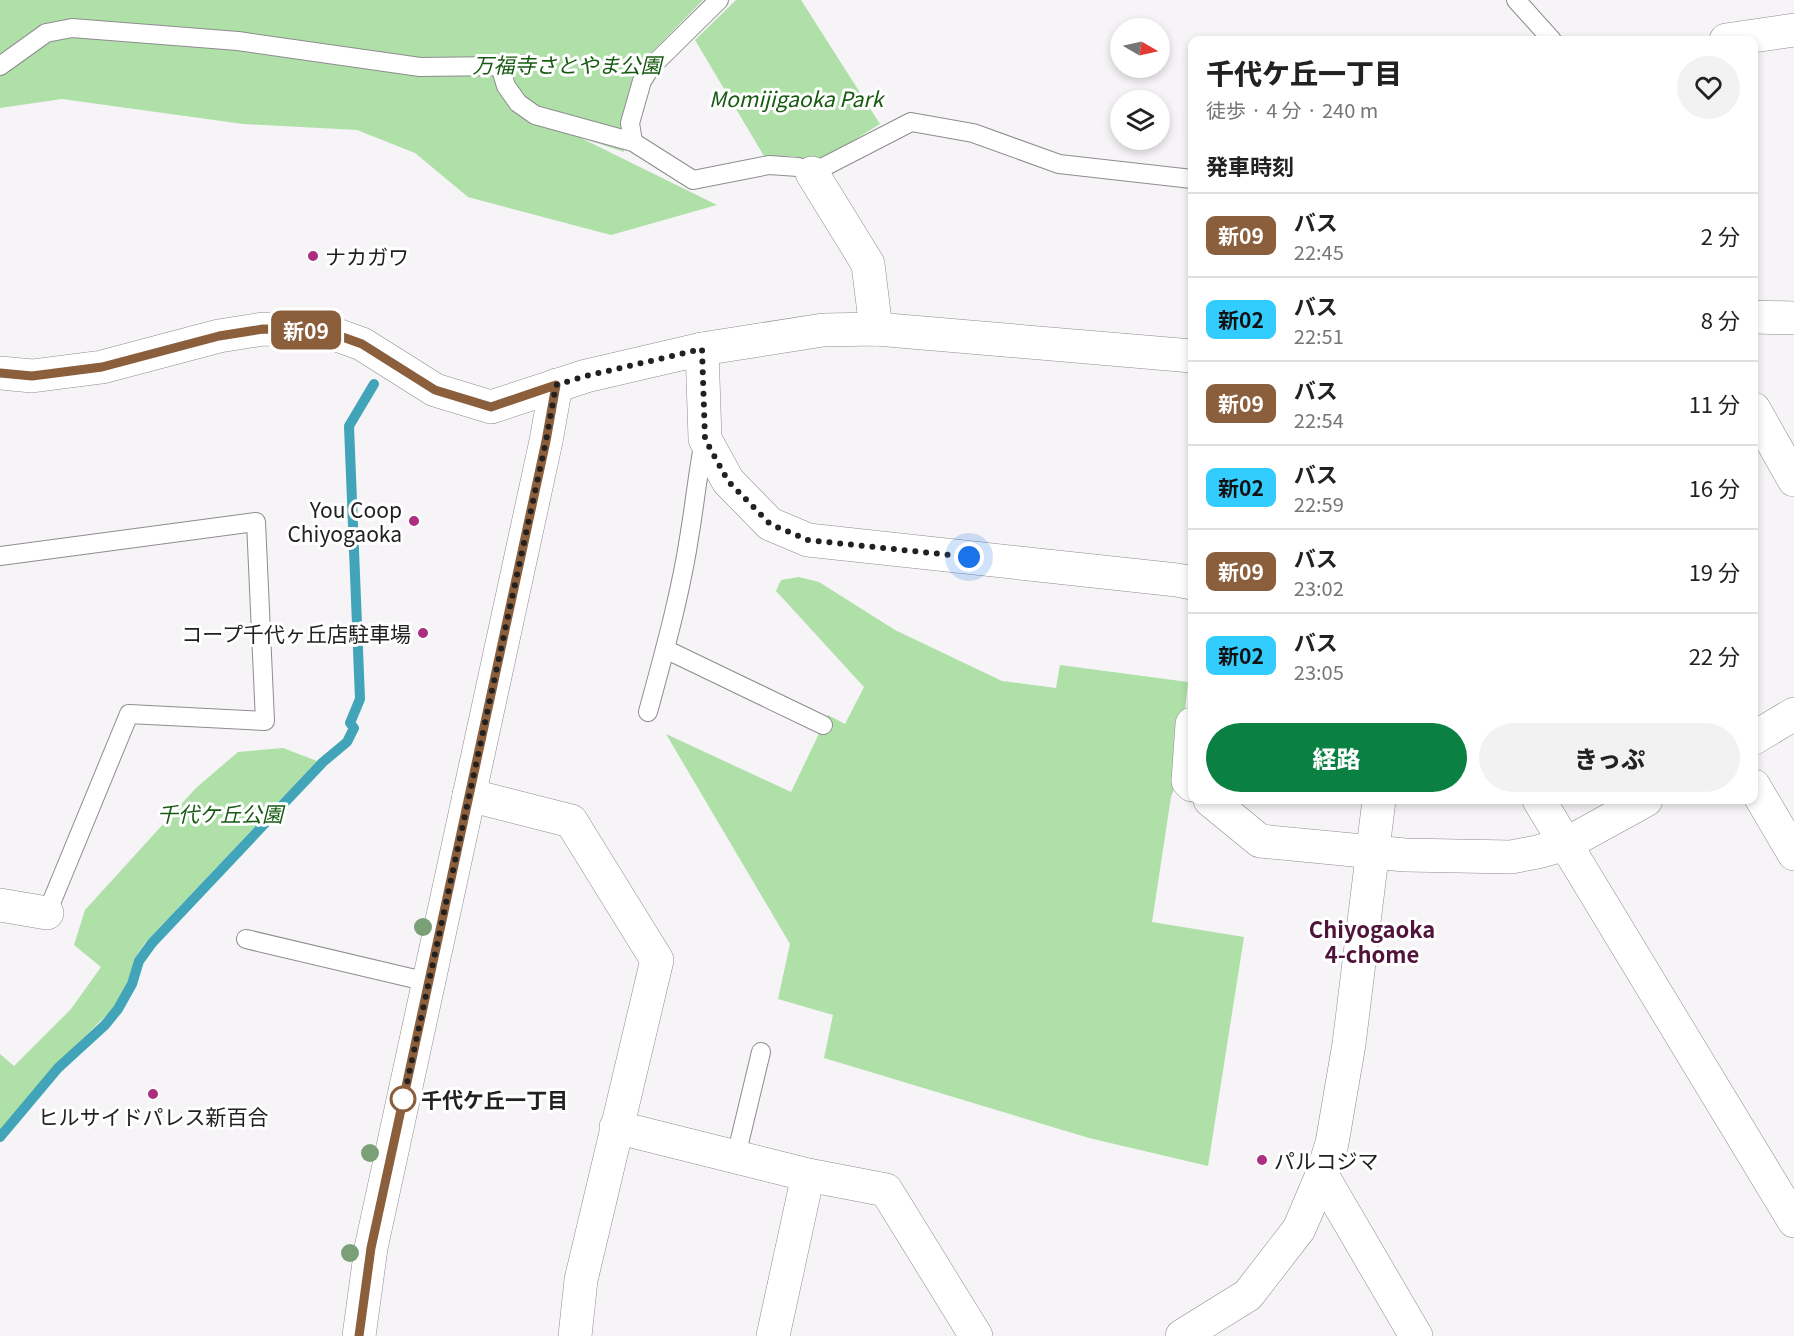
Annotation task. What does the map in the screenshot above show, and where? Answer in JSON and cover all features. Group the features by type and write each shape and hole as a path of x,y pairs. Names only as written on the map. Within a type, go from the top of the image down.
{"street":[{"path":"1753,36 1794,30"},
{"path":"812,174 868,264 876,329"},
{"path":"1758,317 1794,318"},
{"path":"0,373 32,376 90,368 219,336 263,329 309,330 337,335 362,344 435,390 491,407 586,376 702,349 823,330 876,329 1188,356"},
{"path":"702,349 705,439 728,481 770,524 808,540 1188,582"},
{"path":"359,1336 371,1248 546,441 556,385"},
{"path":"1758,416 1794,480"},
{"path":"1758,736 1794,714"},
{"path":"1758,793 1794,854"},
{"path":"469,795 571,821 657,960 581,1280 575,1336"},
{"path":"1215,804 1260,841 1405,855 1511,857 1566,844 1639,804"},
{"path":"1191,1334 1248,1295 1299,1229 1322,1175 1332,1143 1349,1044 1379,804"},
{"path":"1541,804 1794,1221"},
{"path":"0,905 47,913"},
{"path":"616,1127 807,1175 886,1190 976,1336"},
{"path":"773,1336 807,1175"},
{"path":"1322,1175 1416,1336"}],"lane":[{"path":"633,142 630,123 642,81 651,67 719,0"},
{"path":"1516,0 1548,36"},
{"path":"0,66 46,33 72,28 238,41 420,67 500,66 506,86 518,103 535,115 633,142 693,180 769,165 798,167 812,174 911,122 973,133 1059,164 1188,179"},
{"path":"648,712 665,649 690,534 698,471 705,439"},
{"path":"0,556 256,522 265,721 129,714 47,913"},
{"path":"665,649 823,725"},
{"path":"246,939 428,982"},
{"path":"736,1156 761,1053"}],"green space":[{"name":"万福寺さとやま公園","path":"0,0 703,0 644,60 634,74 621,120 624,152 579,137 717,205 611,235 468,197 415,153 357,130 243,124 62,99 0,108"},
{"name":"Momijigaoka Park","path":"736,0 801,0 880,124 819,162 793,156 764,156 695,40"},
{"path":"799,577 819,582 895,630 1002,681 1056,688 1060,665 1188,682 1177,781 1171,797 1152,922 1244,937 1208,1166 1089,1138 824,1058 833,1015 778,999 790,944 666,734 791,792 828,715 845,724 864,687 776,591 781,580"},
{"name":"千代ケ丘公園","path":"283,748 317,761 145,943 135,958 128,981 115,1007 52,1068 0,1130 0,1054 14,1066 71,1009 101,967 74,945 85,910 196,788 238,752"}],"waterway":[{"path":"0,1137 58,1068 105,1025 118,1009 132,984 139,961 152,943 323,762 347,742 354,728 350,723 360,699 349,426 374,384"}],"bus line":[{"name":"新09","path":"0,373 32,376 102,367 219,336 263,329 309,330 337,335 362,344 435,390 491,407 556,385 546,441 371,1248 359,1336"}],"place":[{"name":"ナカガワ","path":"313,256"},
{"name":"You Coop Chiyogaoka","path":"414,521"},
{"name":"コープ千代ヶ丘店駐車場","path":"423,633"},
{"name":"ヒルサイドパレス新百合","path":"153,1094"},
{"name":"千代ケ丘一丁目","path":"403,1099"},
{"name":"パルコジマ","path":"1262,1160"}],"district":[{"name":"Chiyogaoka 4-chome","path":"1372,940"}],"route":[{"path":"403,1099 402,1106 546,441 556,385 702,349 705,439 728,481 770,524 808,540 969,557"}]}
